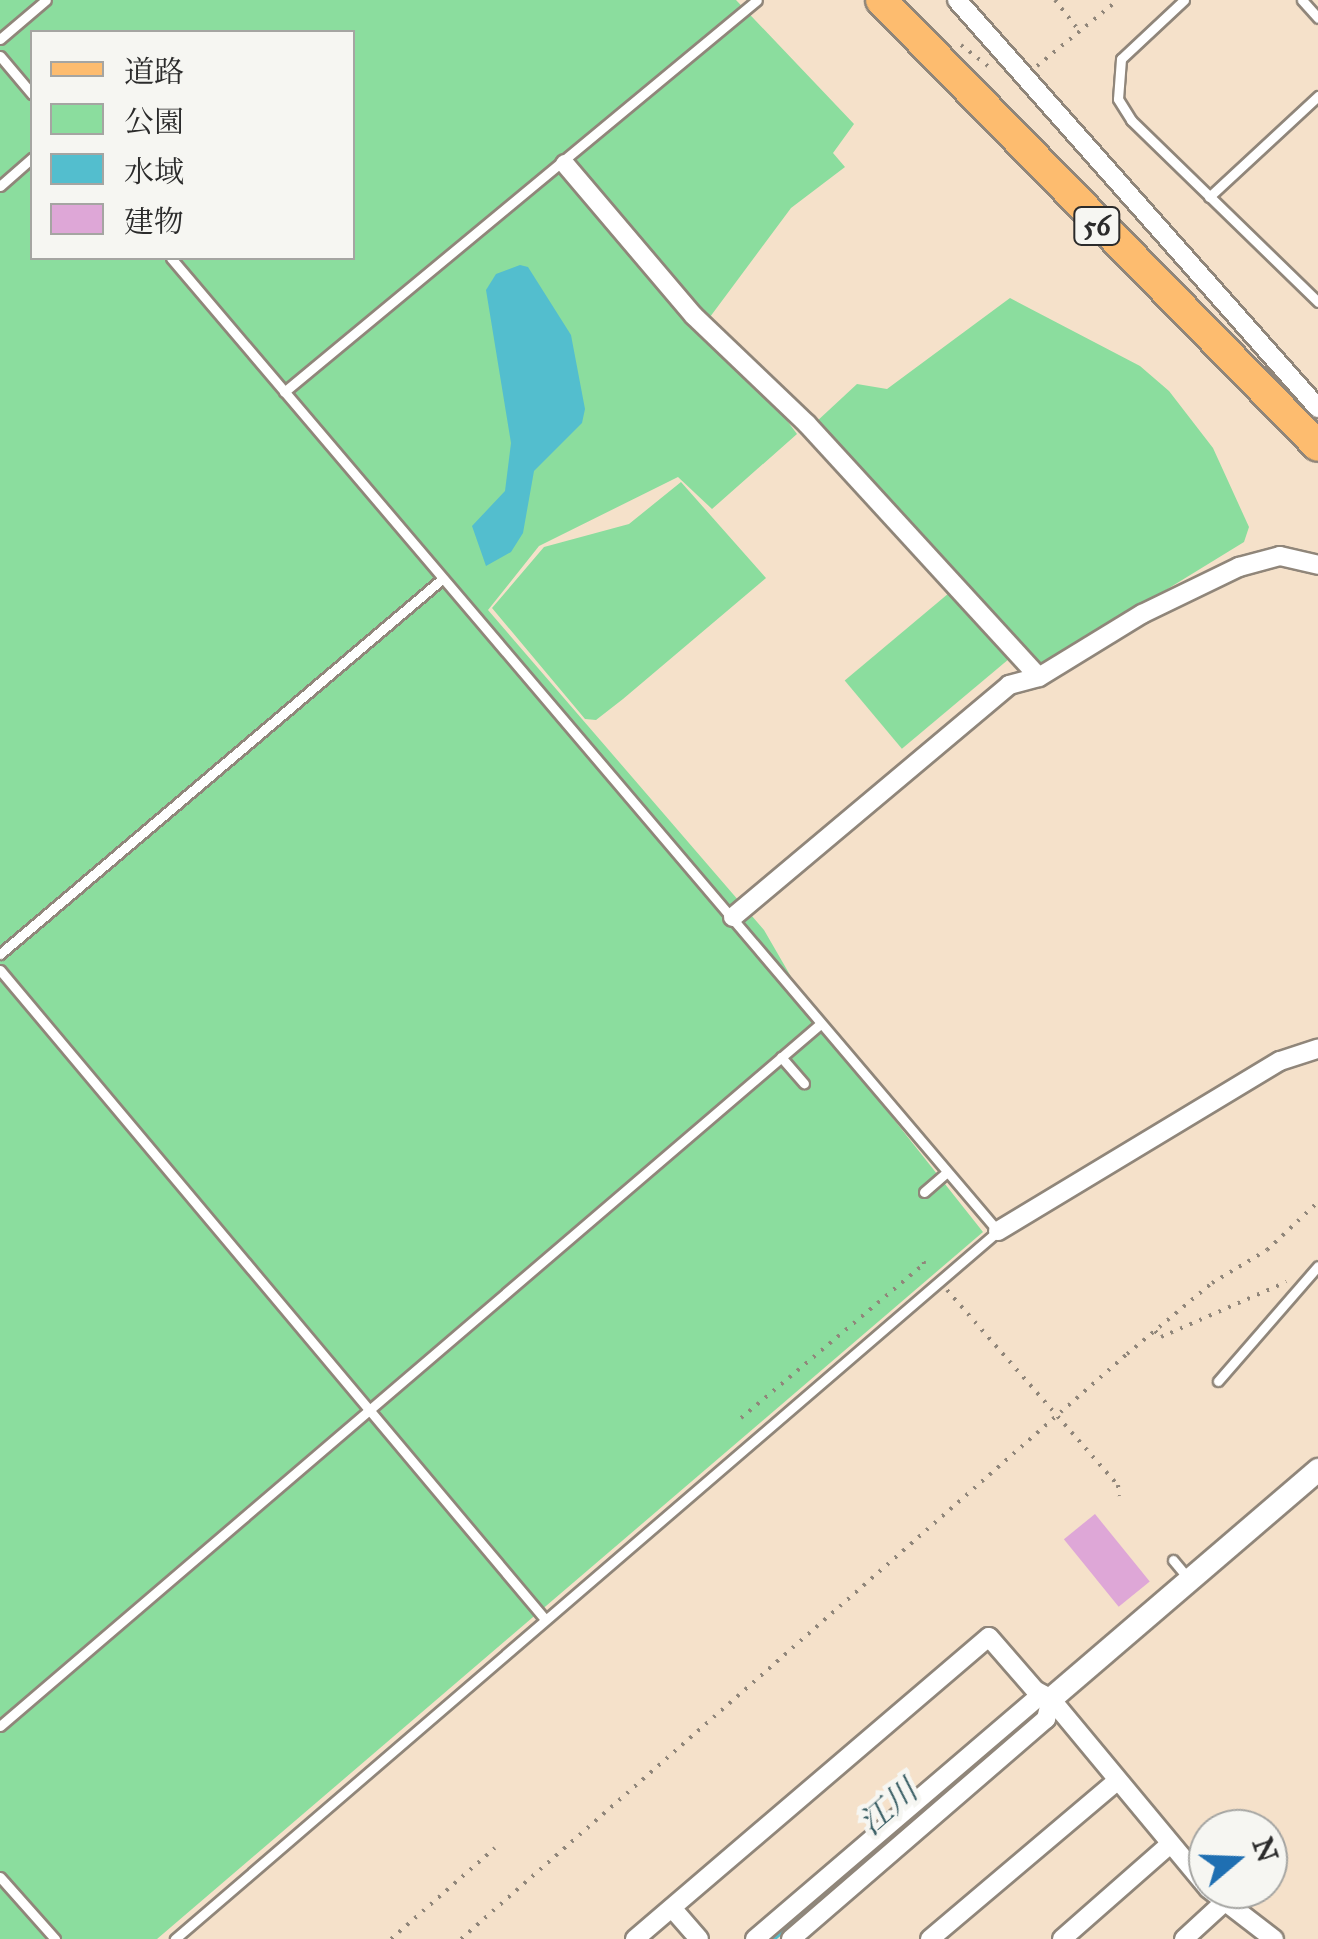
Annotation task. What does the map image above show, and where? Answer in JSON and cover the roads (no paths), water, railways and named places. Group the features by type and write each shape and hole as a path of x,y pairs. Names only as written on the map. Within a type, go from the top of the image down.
{"main road":[{"name":"56","path":"882,0 1318,446"}],"street":[{"path":"956,0 1318,408"},
{"path":"565,164 694,316 834,452 1039,676"},
{"path":"733,918 1009,685 1039,676 1142,614 1239,567 1280,556 1318,564"},
{"path":"998,1230 1280,1061 1318,1049"},
{"path":"1046,1696 1318,1470"},
{"path":"635,1939 989,1637 1046,1696 1188,1865"},
{"path":"755,1939 794,1927 1046,1718 1046,1696"},
{"path":"930,1939 1118,1780"},
{"path":"1062,1939 1170,1844"},
{"path":"672,1908 699,1939"},
{"path":"1184,1939 1203,1909"},
{"path":"1231,1909 1267,1938"}],"lane":[{"path":"0,40 46,0"},
{"path":"284,392 565,164 757,0"},
{"path":"1184,0 1132,44 1114,80 1131,120 1318,302"},
{"path":"1302,0 1318,18"},
{"path":"0,56 30,92"},
{"path":"1209,197 1318,96"},
{"path":"0,186 30,160"},
{"path":"172,260 733,918 819,1025 998,1230 543,1617 175,1939"},
{"path":"0,954 442,579"},
{"path":"0,970 373,1408 543,1617"},
{"path":"0,1726 819,1025"},
{"path":"781,1057 804,1084"},
{"path":"924,1192 947,1172"},
{"path":"1218,1381 1299,1283 1318,1266"},
{"path":"1172,1560 1190,1580"},
{"path":"0,1877 55,1939"}],"water":[{"path":"520,265 528,267 571,335 585,409 582,423 534,471 523,533 511,552 486,566 472,526 505,491 511,443 486,290 496,274"}],"waterway":[{"name":"江川","path":"772,1939 1036,1712"}]}
